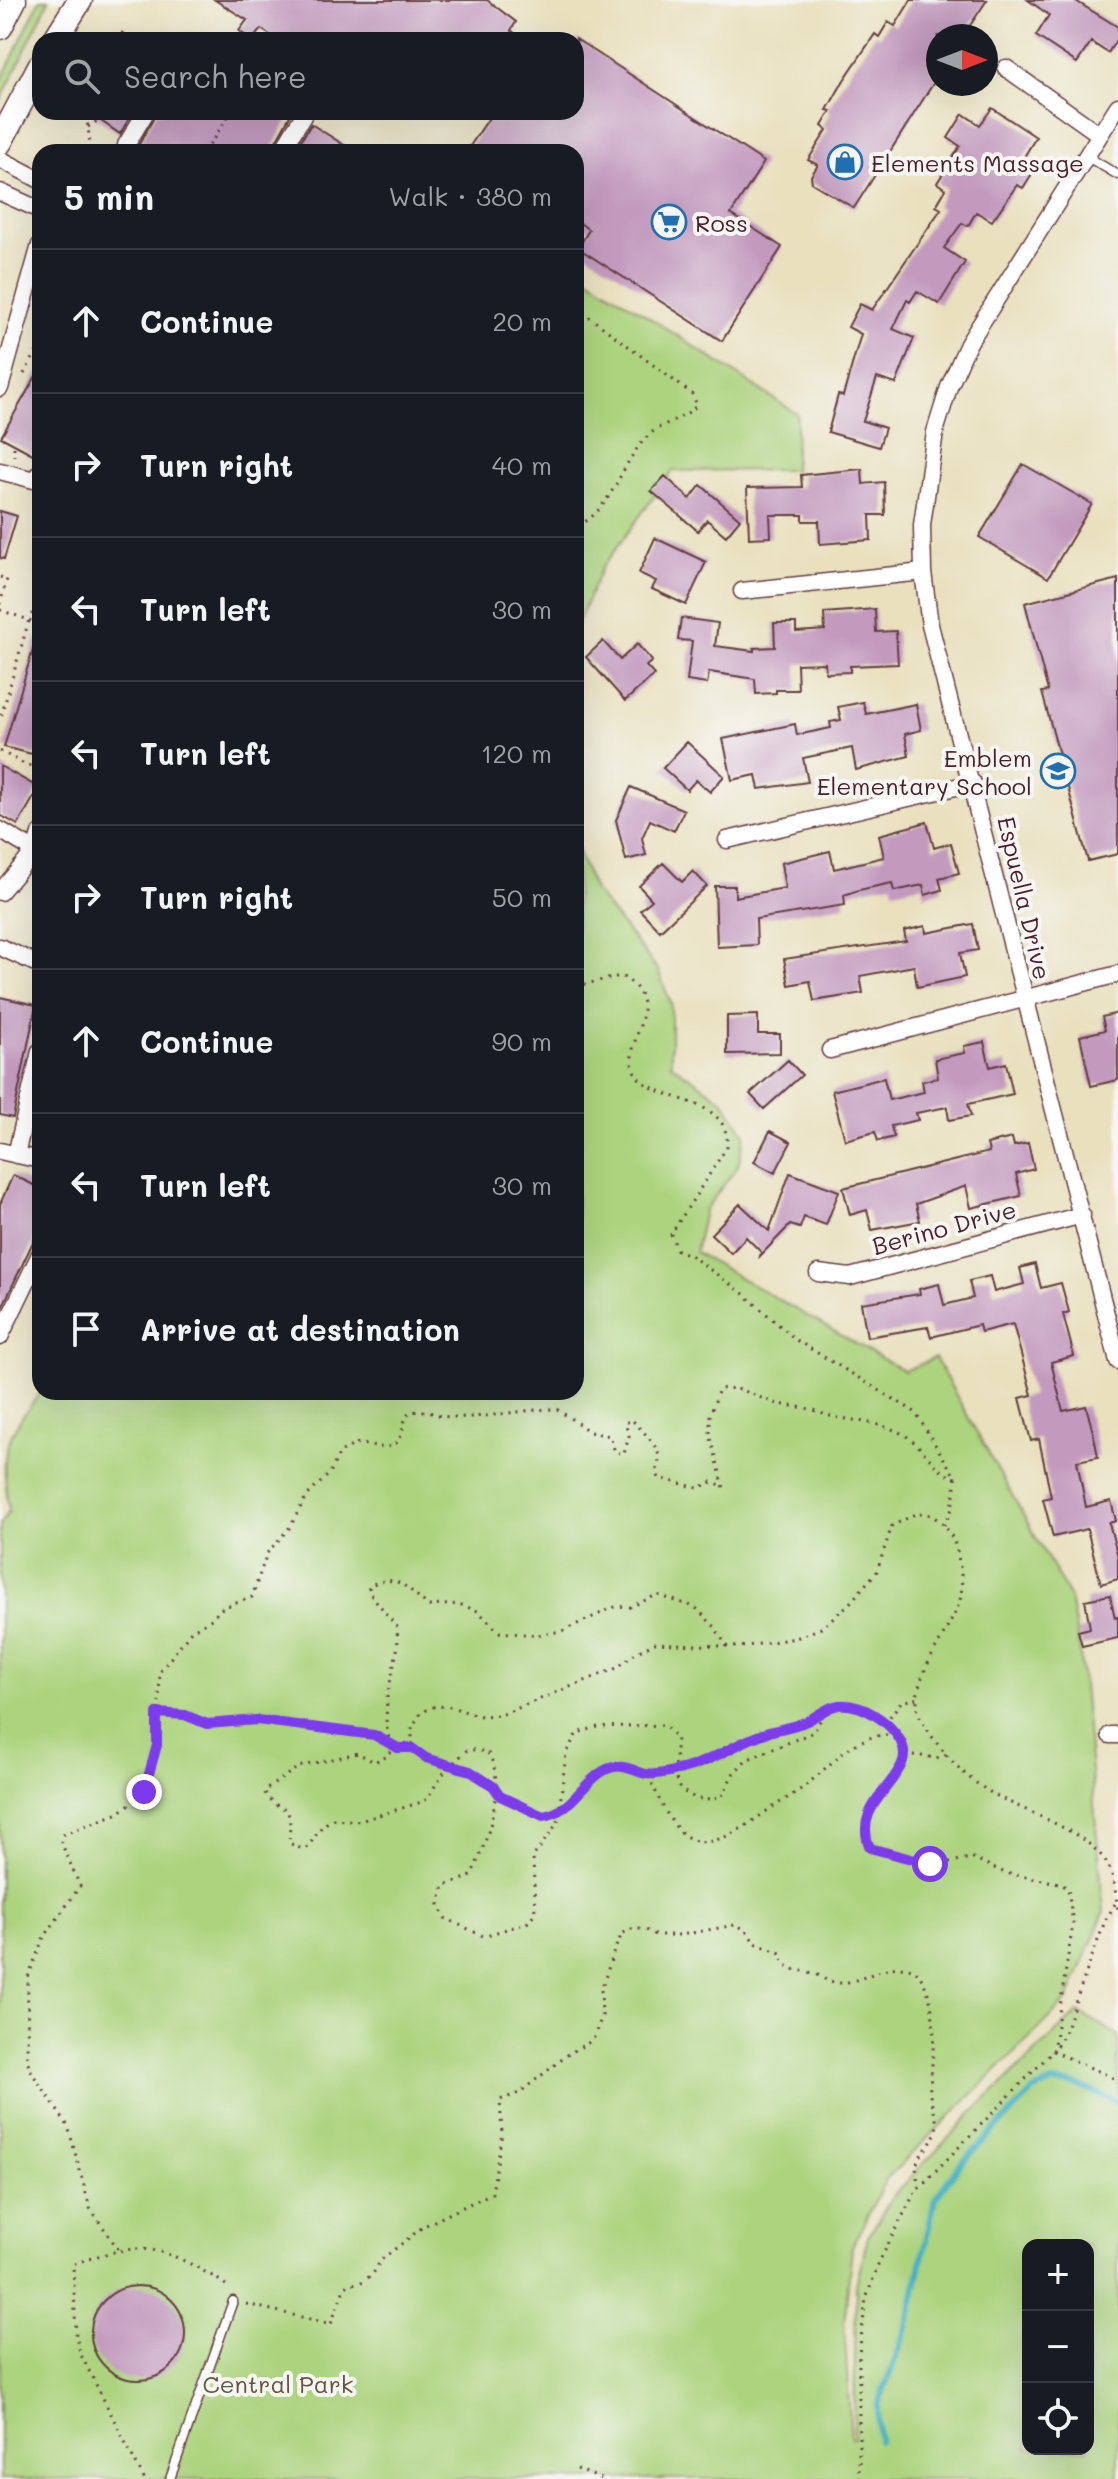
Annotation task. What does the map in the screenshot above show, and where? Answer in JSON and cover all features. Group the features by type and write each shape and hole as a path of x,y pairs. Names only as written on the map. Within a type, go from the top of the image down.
{"main road":[{"path":"0,27 14,0"},
{"path":"60,32 80,0"},
{"path":"0,142 32,81"}],"street":[{"path":"1006,68 1099,134"},
{"name":"Espuella Drive","path":"1118,106 968,344 949,387 926,478 923,572 930,625 973,783 1024,997 1118,1361"},
{"path":"130,144 142,120"},
{"path":"286,144 301,120"},
{"path":"0,159 32,176"},
{"path":"0,192 32,206"},
{"path":"0,388 32,274"},
{"path":"0,471 32,479"},
{"path":"742,591 923,572"},
{"path":"727,840 973,783"},
{"path":"0,830 32,849"},
{"path":"0,892 32,855"},
{"path":"0,947 32,961"},
{"path":"830,1050 1118,974"},
{"path":"32,1076 8,1153 32,1158"},
{"name":"Berino Drive","path":"818,1273 850,1277 1082,1215"},
{"path":"0,1337 32,1271"}],"lane":[{"path":"1086,156 1118,175"},
{"path":"170,2479 233,2301"}],"path":[{"path":"123,32 126,28"},
{"path":"87,120 90,144"},
{"path":"210,144 226,120"},
{"path":"88,127 97,121"},
{"path":"584,313 692,394 697,405 650,434 628,462 605,505 584,521"},
{"path":"14,447 14,460"},
{"path":"0,577 7,579 0,604"},
{"path":"0,610 32,621"},
{"path":"0,720 32,614"},
{"path":"0,751 32,766"},
{"path":"584,984 621,976 633,982 641,995 644,1015 633,1049 632,1067 641,1080 671,1098 706,1107 719,1116 727,1134 727,1147 671,1234 677,1250 690,1255 745,1295 796,1340 915,1412 956,1478 952,1509 944,1525"},
{"path":"118,2249 90,2208 68,2126 32,2073 27,2060 25,2002 28,1977 43,1939 80,1886 61,1842 64,1834 119,1813 144,1792 157,1745 160,1672 184,1637 213,1618 220,1609 252,1597 267,1553 290,1527 306,1497 330,1473 340,1452 358,1443 371,1448 387,1447 400,1438 409,1413 422,1409 449,1417 464,1414 479,1418 557,1409 582,1423 590,1432 610,1436 615,1452 624,1454 629,1436 625,1423 632,1420 657,1452 656,1472 659,1478 698,1488 712,1482 724,1488 715,1460 710,1416 719,1389 741,1389 770,1402 815,1409 825,1415 892,1430 909,1438 946,1475 956,1478"},
{"path":"412,1748 412,1727 421,1713 432,1707 447,1706 481,1716 501,1715 578,1681 603,1675 655,1643 727,1647 796,1638 821,1628 849,1604 877,1571 892,1526 915,1514 928,1514 944,1525 955,1543 961,1572 961,1597 953,1619 933,1649 919,1698 920,1716 948,1754 983,1788 1085,1843 1109,1867 1118,1911"},
{"path":"727,1647 715,1627 695,1607 668,1596 657,1595 630,1607 617,1606 572,1628 537,1635 499,1632 478,1611 459,1604 429,1606 404,1583 395,1579 377,1582 369,1586 369,1592 390,1615 397,1636 387,1697 386,1723 391,1750 381,1760 374,1762 358,1753 298,1767 265,1788 265,1795 286,1809 291,1818 288,1838 291,1847 308,1847 318,1830 333,1819 360,1821 425,1801 449,1766 468,1749 482,1748 496,1767 496,1790 473,1870 466,1881 448,1882 439,1898 445,1918 476,1935 521,1926 532,1918 533,1857 555,1830 567,1747 572,1737 585,1729 665,1725 677,1739 674,1771 682,1791 706,1800 717,1799 738,1766 774,1746 814,1732 825,1711"},
{"path":"885,1723 891,1710 901,1702 919,1698"},
{"path":"412,1748 426,1758 470,1771 500,1796 543,1816 560,1811 608,1768 625,1766 648,1774 704,1764 760,1734 805,1722 835,1705 853,1705 885,1723 901,1740 905,1754 902,1769 870,1809 865,1827 870,1848 930,1864 951,1864 971,1857 1005,1873 1059,1883 1068,1888 1073,1924 1053,2051"},
{"path":"157,1713 185,1715 207,1724 268,1721 374,1735 406,1751 412,1748"},
{"path":"648,1774 670,1819 690,1839 703,1844 721,1841 807,1785 855,1742 882,1734 901,1740"},
{"path":"905,1754 936,1758 948,1754"},
{"path":"859,2479 859,2354 866,2299 879,2262 920,2187 1053,2051 1063,2036 1105,1921 1117,1902"},
{"path":"144,2479 81,2355 76,2337 73,2264 118,2249 147,2247 177,2256 229,2286 233,2301 331,2324 344,2289 373,2274 395,2247 424,2226 492,2193 502,2133 500,2100 519,2093 570,2053 593,2040 602,2016 601,1990 622,1934 630,1929 644,1929 656,1935 681,1935 735,1925 745,1929 755,1943 780,1953 791,1970 813,1973 838,1983 896,1966 915,1970 932,2000 930,2088 937,2124 935,2134 921,2151 914,2168 920,2187"},
{"path":"1053,2051 1118,2080"},
{"path":"577,2469 601,2479"}],"green space":[{"path":"40,0 49,0 0,102 0,83"},
{"path":"584,275 797,414 794,470 673,471 601,569 584,608"},
{"name":"Central Park","path":"584,867 593,889 658,970 671,1004 671,1064 723,1100 745,1134 738,1166 704,1211 695,1252 904,1371 935,1358 1070,1598 1080,1653 1104,1912 1068,2000 886,2179 852,2246 844,2324 851,2438 854,2438 856,2285 868,2237 892,2197 980,2105 1078,2012 1118,2035 1118,2479 0,2479 0,1524 9,1511 5,1458 12,1434 35,1400 584,1400"}],"building":[{"path":"215,0 487,0 516,22 511,30 513,32 266,32 261,29 259,32 240,32 247,20"},
{"path":"911,0 987,0 971,24 926,24 926,95 854,208 812,183 811,176 818,165 808,160 827,130 822,126 831,111 827,110 844,80 875,34 879,37 888,22 895,26"},
{"path":"1028,0 1074,0 1118,27 1118,37 1108,53 1091,42 1077,63 1036,36 1049,15"},
{"name":"Ross","path":"584,44 764,162 731,214 782,247 722,341 584,252 584,238 589,230 584,226 584,144 471,144 488,120 584,120"},
{"path":"992,108 1036,137 1024,157 1037,166 1023,188 1017,185 992,221 976,212 968,226 962,223 944,248 965,262 939,304 917,291 910,302 907,300 893,329 914,338 896,384 877,378 863,421 885,428 879,447 828,432 838,395 843,396 861,334 848,327 860,304 872,310 941,209 936,206 946,189 937,183 960,146 948,138 963,114 980,125"},
{"path":"100,120 128,120 120,134"},
{"path":"153,120 288,120 274,144 139,144"},
{"path":"311,124 342,144 299,144"},
{"path":"32,383 32,454 1,437"},
{"path":"1023,464 1092,504 1048,578 979,537"},
{"path":"862,469 863,484 884,482 885,515 870,515 871,540 820,544 819,521 803,521 803,515 770,515 771,537 749,538 747,488 802,487 801,475"},
{"path":"665,476 690,499 701,485 740,519 726,536 707,520 698,531 651,491"},
{"path":"0,511 17,516 4,559 0,558"},
{"path":"655,538 706,562 686,605 652,589 656,581 639,573"},
{"path":"1118,579 1118,854 1088,861 1042,692 1048,691 1025,603"},
{"path":"875,609 876,632 896,631 898,664 850,666 850,672 826,673 825,663 797,664 798,690 776,690 776,693 756,694 755,679 709,672 707,684 687,681 692,641 678,640 681,618 718,623 715,646 754,651 754,648 775,647 774,623 796,623 796,632 825,630 824,613"},
{"path":"603,641 620,660 637,644 652,661 646,666 654,675 625,701 586,657"},
{"path":"32,652 32,754 4,747"},
{"path":"863,702 866,714 916,704 921,730 905,734 909,756 856,770 852,748 803,758 808,782 759,789 756,775 732,780 723,739 795,724 797,735 831,728 830,722 841,720 838,707"},
{"path":"687,742 724,776 710,792 696,780 687,790 663,768"},
{"path":"0,766 32,784 32,800 18,825 0,815"},
{"path":"631,787 684,810 674,831 650,820 642,838 646,855 626,860 616,820"},
{"path":"927,822 934,848 951,843 959,873 939,878 942,890 925,895 923,885 894,891 892,883 859,890 844,895 845,905 756,919 757,945 717,947 715,886 735,886 735,897 785,888 781,863 830,851 834,869 884,857 879,835"},
{"path":"663,863 682,882 693,871 707,886 660,931 640,910 652,900 639,886"},
{"path":"973,924 978,950 960,953 965,977 917,987 914,966 860,976 863,993 814,1001 810,981 789,985 784,959 906,941 904,931 925,926 926,933"},
{"path":"0,997 32,1004 32,1025 13,1118 0,1115"},
{"path":"1118,1013 1118,1080 1091,1086 1080,1036 1105,1030 1102,1017"},
{"path":"758,1015 758,1034 780,1034 780,1053 727,1054 727,1016"},
{"path":"984,1042 990,1067 1006,1063 1013,1094 968,1104 971,1116 949,1120 947,1107 916,1113 918,1120 891,1126 894,1137 878,1141 875,1132 845,1140 832,1091 884,1078 889,1100 924,1092 922,1081 938,1078 935,1059 965,1053 964,1046"},
{"path":"788,1060 802,1075 764,1109 750,1094"},
{"path":"770,1131 791,1142 775,1173 754,1162"},
{"path":"1012,1138 1014,1146 1028,1143 1034,1169 1016,1174 1021,1196 971,1208 966,1186 916,1204 920,1221 872,1230 867,1210 850,1215 843,1188 989,1152 987,1144"},
{"path":"790,1173 839,1191 826,1225 804,1217 800,1228 790,1225 760,1256 761,1252 746,1237 731,1253 711,1234 740,1204 769,1231"},
{"path":"13,1175 32,1184 32,1244 0,1312 0,1204"},
{"path":"1035,1264 1041,1288 1061,1283 1069,1312 1063,1314 1074,1356 1051,1362 1063,1411 1086,1406 1094,1436 1098,1457 1077,1461 1086,1507 1111,1501 1116,1521 1109,1523 1118,1557 1118,1579 1101,1584 1087,1529 1053,1537 1043,1499 1051,1497 1039,1439 1031,1441 1020,1398 1032,1395 1013,1324 981,1332 979,1325 931,1337 928,1327 867,1337 861,1303 920,1294 919,1289 939,1284 944,1305 973,1298 969,1281 990,1276 994,1292 1024,1284 1020,1268"},
{"path":"1110,1595 1115,1618 1118,1617 1118,1638 1082,1646 1078,1631 1090,1628 1085,1600"},
{"path":"138,2286 156,2290 171,2300 181,2315 185,2333 181,2351 171,2366 156,2376 138,2380 120,2376 105,2366 95,2351 91,2333 95,2315 105,2300 120,2290"}],"waterway":[{"path":"879,2441 878,2405 907,2328 935,2199 957,2168 1033,2091 1052,2083 1077,2085 1118,2102"}],"place":[{"name":"Elements Massage","path":"845,162"},
{"name":"Ross","path":"669,222"},
{"name":"Emblem Elementary School","path":"1058,771"}],"route":[{"path":"144,1792 157,1745 157,1713 185,1715 207,1724 257,1720 374,1735 406,1751 412,1748 426,1758 470,1771 493,1786 500,1796 525,1811 543,1816 563,1809 594,1777 608,1768 625,1766 648,1774 704,1764 760,1734 805,1722 835,1705 853,1705 882,1719 901,1740 905,1754 902,1769 870,1809 865,1827 870,1848 930,1864"}]}
